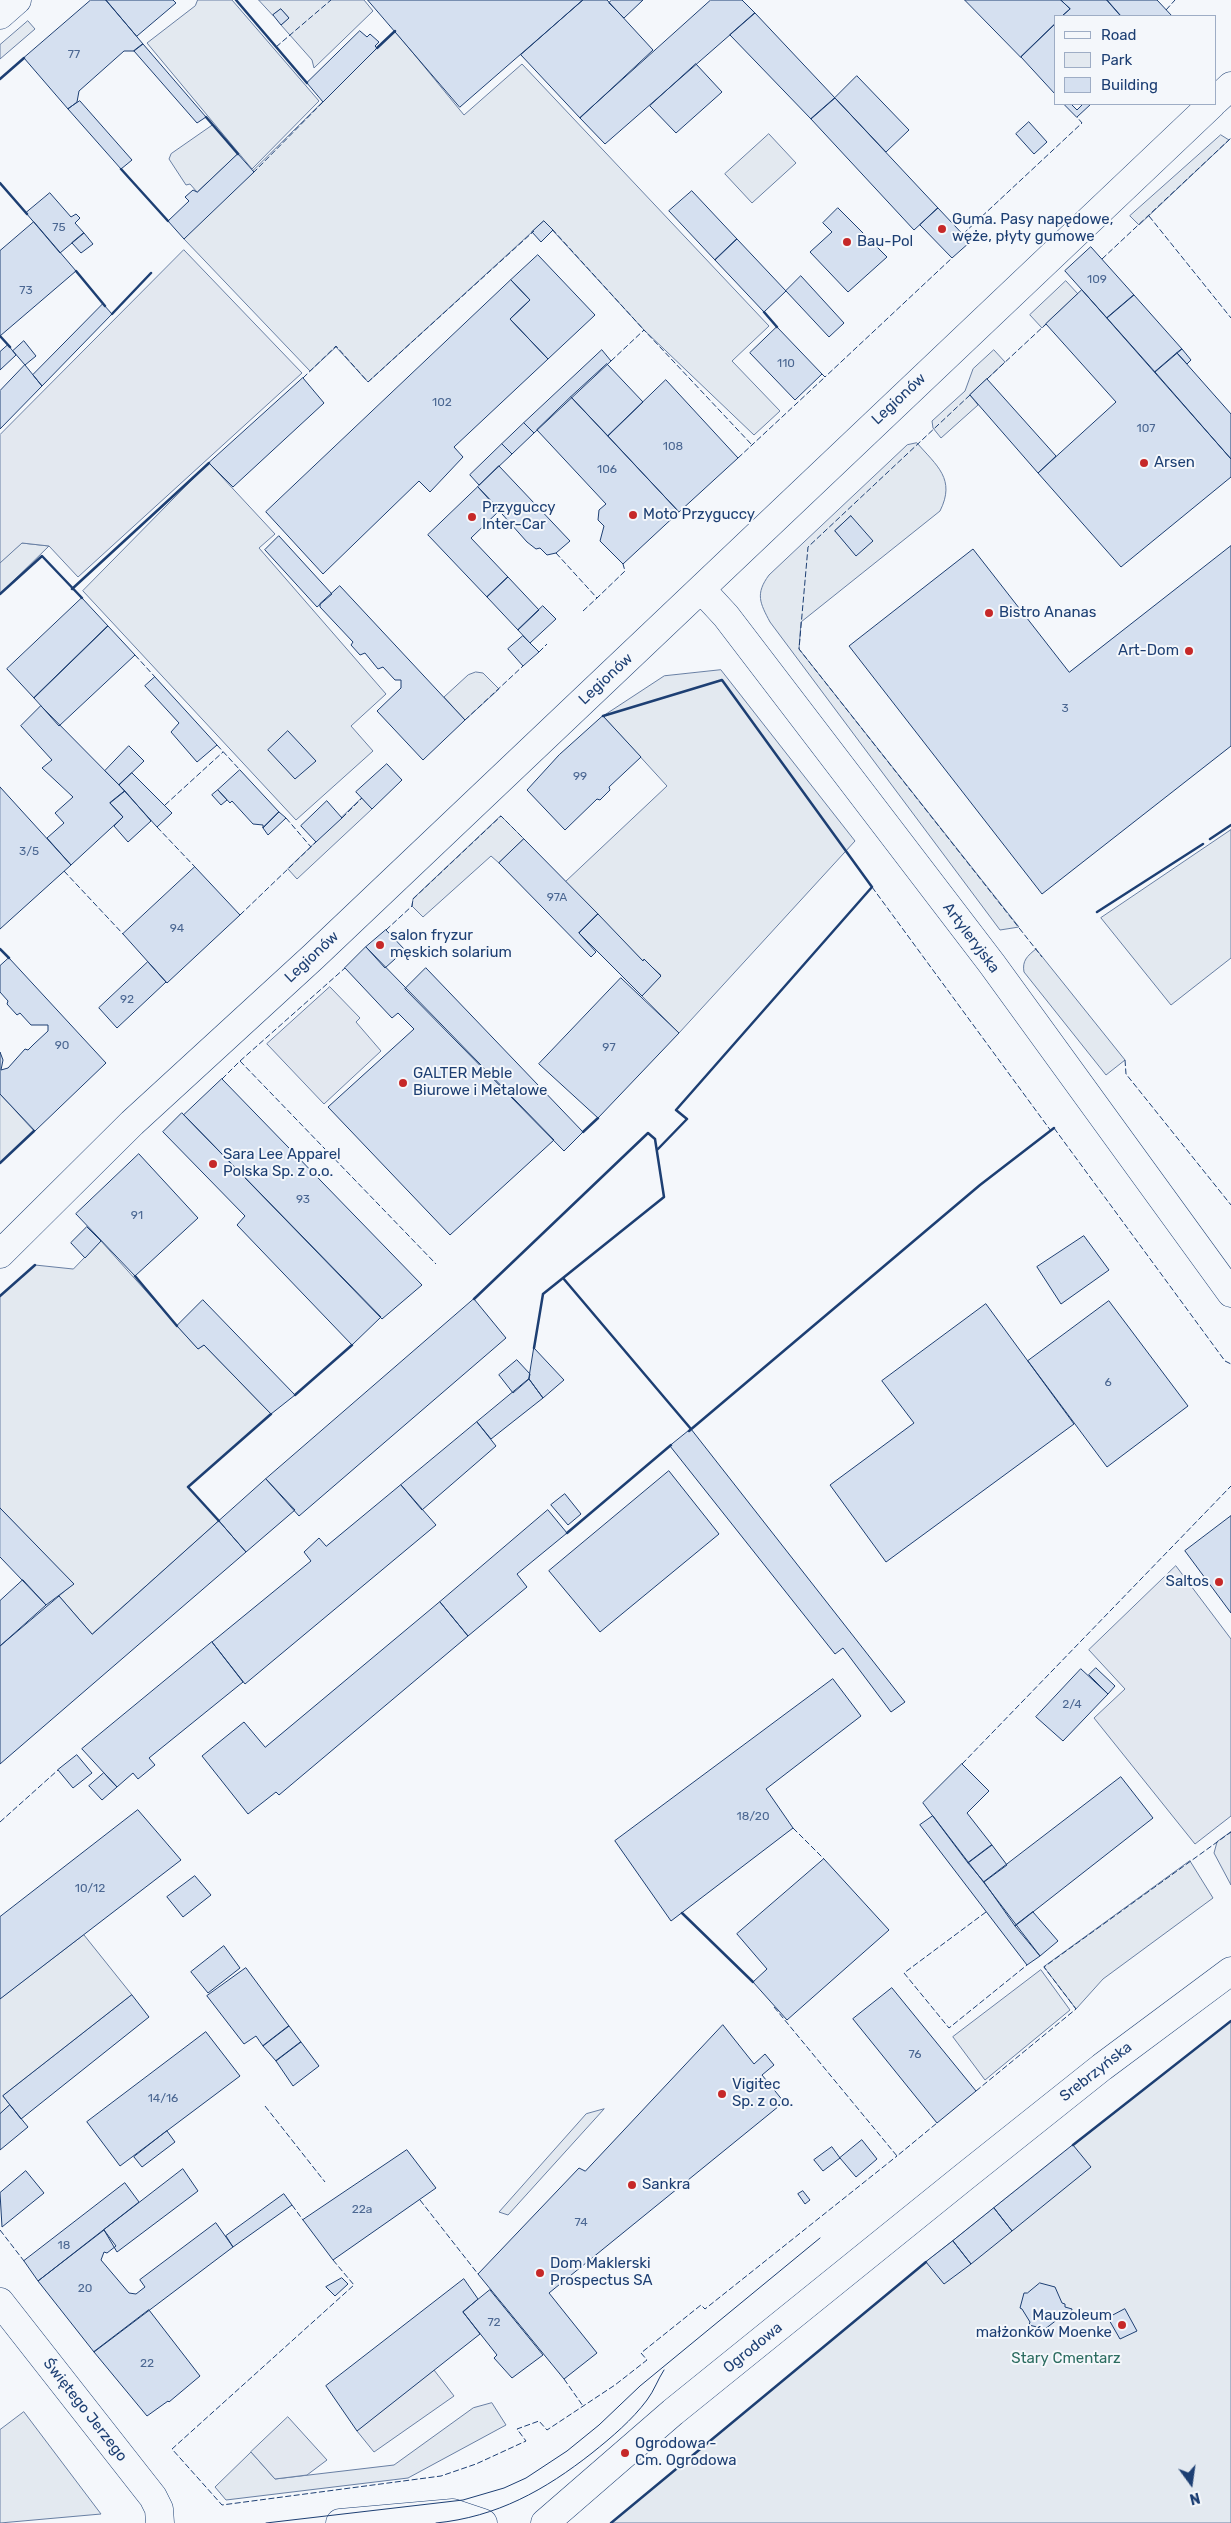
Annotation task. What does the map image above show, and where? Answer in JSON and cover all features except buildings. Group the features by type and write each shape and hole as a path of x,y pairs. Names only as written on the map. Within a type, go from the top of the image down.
{"street":[{"path":"0,15 17,0"},
{"path":"1216,100 1231,86"},
{"name":"Legionów","path":"0,1254 132,1123 313,957 702,590 902,396 1211,105"},
{"name":"Artyleryjska","path":"702,590 726,616 992,964 1231,1293"},
{"name":"Srebrzyńska","path":"964,2177 1102,2067 1231,1971"},
{"name":"Ogrodowa","path":"545,2523 673,2412 964,2177"},
{"name":"Świętego Jerzego","path":"0,2302 153,2497 159,2510 160,2523"},
{"path":"340,2523 453,2513 483,2523"}],"green space":[{"path":"198,0 232,0 319,101 252,169 147,43 195,6"},
{"path":"259,0 364,0 373,11 314,68 312,60 281,25 289,18 281,9 273,15"},
{"path":"28,21 35,29 0,59 0,45"},
{"path":"395,31 464,115 522,64 769,326 732,361 780,411 754,435 644,330 544,221 368,382 336,347 310,371 184,239"},
{"path":"213,125 238,154 197,192 190,184 186,185 169,159 171,154"},
{"path":"769,134 796,163 752,203 725,174"},
{"path":"1221,135 1229,140 1139,225 1130,216"},
{"path":"1066,281 1078,294 1042,328 1030,315"},
{"path":"994,350 1005,362 970,395 978,405 941,438 933,428 932,421 965,391 973,369"},
{"path":"917,443 942,474 946,490 940,511 801,622 799,649 1019,927 1000,930 770,622 760,598 762,588 769,575 907,445","holes":["851,516 856,555 835,531"]},
{"path":"209,463 275,534 259,548 386,694 351,726 373,751 296,820 83,591"},
{"path":"22,543 49,546 0,594 0,563"},
{"path":"721,670 855,841 679,1033 642,996 661,975 643,961 565,882 667,786 603,716 664,676"},
{"path":"476,672 483,673 499,689 465,720 444,697 468,675"},
{"path":"362,798 372,809 297,879 288,869"},
{"path":"501,816 524,839 499,863 491,856 423,917 412,906 413,899"},
{"path":"1231,830 1231,958 1171,1005 1101,918"},
{"path":"1036,949 1125,1060 1106,1075 1024,972 1026,959"},
{"path":"0,1094 34,1131 0,1163"},
{"path":"101,1241 198,1349 204,1345 271,1414 188,1487 219,1521 92,1634 59,1596 73,1584 0,1508 0,1296 35,1265 73,1269"},
{"path":"1231,1832 1231,1885 1214,1853 1217,1842"},
{"path":"1190,1861 1213,1898 1103,1979 1076,2009 1044,1967"},
{"path":"84,1935 132,1995 3,2096 10,2105 0,2114 0,1999"},
{"path":"1041,1970 1070,2010 985,2080 953,2037"},
{"name":"Stary Cmentarz","path":"1231,2021 1231,2523 611,2523 926,2262"},
{"path":"604,2109 508,2215 499,2212 586,2114"},
{"path":"492,2403 506,2425 408,2478 226,2500 215,2487 251,2452 275,2479 394,2465 473,2408"},
{"path":"24,2412 101,2514 0,2523 0,2430"}],"shaded area":[{"path":"184,250 302,373 78,577 49,546 22,543 0,563 0,435"},
{"path":"330,987 360,1018 356,1022 381,1051 324,1104 267,1044"},
{"path":"1176,1566 1231,1639 1231,1816 1195,1844 1094,1718 1125,1689 1089,1650"},
{"path":"434,2370 454,2396 374,2452 357,2431"},
{"path":"288,2417 327,2460 307,2475 275,2479 251,2452"}],"tram line":[{"path":"266,2523 463,2500 504,2488 526,2478 567,2451 599,2425 640,2386 820,2238"},
{"path":"436,2523 480,2515 500,2508 519,2500 556,2479 592,2453 628,2421 649,2396 664,2370"}],"fence":[{"path":"276,47 331,0"},
{"path":"1166,10 1175,0"},
{"path":"253,173 323,102"},
{"path":"963,234 1082,123 1077,117"},
{"path":"1102,259 1231,138"},
{"path":"1149,216 1231,318"},
{"path":"552,229 644,330"},
{"path":"303,378 336,346 368,382 534,231"},
{"path":"822,374 825,377 952,258"},
{"path":"987,379 1046,324"},
{"path":"611,361 644,330 752,445"},
{"path":"738,458 825,377"},
{"path":"970,395 808,547 799,649 1042,957"},
{"path":"556,553 597,598 625,571 623,564"},
{"path":"583,611 597,598"},
{"path":"539,652 547,644"},
{"path":"135,655 155,677"},
{"path":"465,720 523,666"},
{"path":"217,745 240,770"},
{"path":"165,805 223,752"},
{"path":"342,818 362,798"},
{"path":"386,930 412,906 413,899 501,816 524,839"},
{"path":"286,818 311,847"},
{"path":"157,827 195,867"},
{"path":"240,915 316,842"},
{"path":"64,871 123,934"},
{"path":"872,887 1051,1131"},
{"path":"240,1061 345,968"},
{"path":"1125,1060 1126,1074 1231,1205"},
{"path":"222,1079 240,1061 436,1264"},
{"path":"1054,1128 1225,1361 1231,1364"},
{"path":"962,1764 1231,1486"},
{"path":"0,1822 58,1770"},
{"path":"793,1828 824,1859"},
{"path":"976,2091 1076,2009 1044,1967 1231,1832"},
{"path":"986,1912 904,1973 949,2028 1027,1965"},
{"path":"774,2007 897,2156 937,2123"},
{"path":"265,2106 325,2182"},
{"path":"333,2260 354,2285 172,2449 222,2505 441,2476 476,2464 526,2441 517,2429 539,2421 547,2430 615,2385 647,2360 641,2353 701,2305 705,2309 897,2156"},
{"path":"420,2200 478,2274"},
{"path":"292,2205 303,2220"},
{"path":"0,2230 24,2261"},
{"path":"564,2379 583,2406"}],"wall":[{"path":"236,0 307,83"},
{"path":"377,48 395,31"},
{"path":"0,79 24,58"},
{"path":"206,117 238,154"},
{"path":"121,169 168,221"},
{"path":"0,183 27,214"},
{"path":"76,271 105,306"},
{"path":"112,314 151,273"},
{"path":"764,312 777,327"},
{"path":"0,336 10,347"},
{"path":"72,589 209,463"},
{"path":"0,594 42,556 82,598"},
{"path":"603,716 722,680 872,887 676,1110 687,1119 657,1150"},
{"path":"1210,839 1231,825"},
{"path":"1097,912 1203,844"},
{"path":"0,949 9,958"},
{"path":"583,1132 598,1118"},
{"path":"689,1431 980,1185 1054,1128"},
{"path":"0,1163 34,1131"},
{"path":"474,1299 648,1133 655,1139 664,1197 543,1294 534,1348"},
{"path":"0,1296 35,1265"},
{"path":"135,1276 177,1326"},
{"path":"563,1278 691,1429"},
{"path":"295,1395 352,1345"},
{"path":"219,1521 188,1487 271,1414"},
{"path":"567,1533 671,1445"},
{"path":"682,1913 753,1982"},
{"path":"1073,2145 1231,2021"},
{"path":"611,2523 926,2262"}],"place":[{"name":"Guma. Pasy napędowe, węże, płyty gumowe","path":"942,229"},
{"name":"Bau-Pol","path":"847,242"},
{"name":"Arsen","path":"1144,463"},
{"name":"Moto Przyguccy","path":"633,515"},
{"name":"Przyguccy Inter-Car","path":"472,517"},
{"name":"Bistro Ananas","path":"989,613"},
{"name":"Art-Dom","path":"1189,651"},
{"name":"salon fryzur męskich solarium","path":"380,945"},
{"name":"GALTER Meble Biurowe i Metalowe","path":"403,1083"},
{"name":"Sara Lee Apparel Polska Sp. z o.o.","path":"213,1164"},
{"name":"Saltos","path":"1219,1582"},
{"name":"Vigitec Sp. z o.o.","path":"722,2094"},
{"name":"Sankra","path":"632,2185"},
{"name":"Dom Maklerski Prospectus SA","path":"540,2273"},
{"name":"Mauzoleum małżonków Moenke","path":"1122,2325"},
{"name":"Ogrodowa - Cm. Ogrodowa","path":"625,2453"}]}
